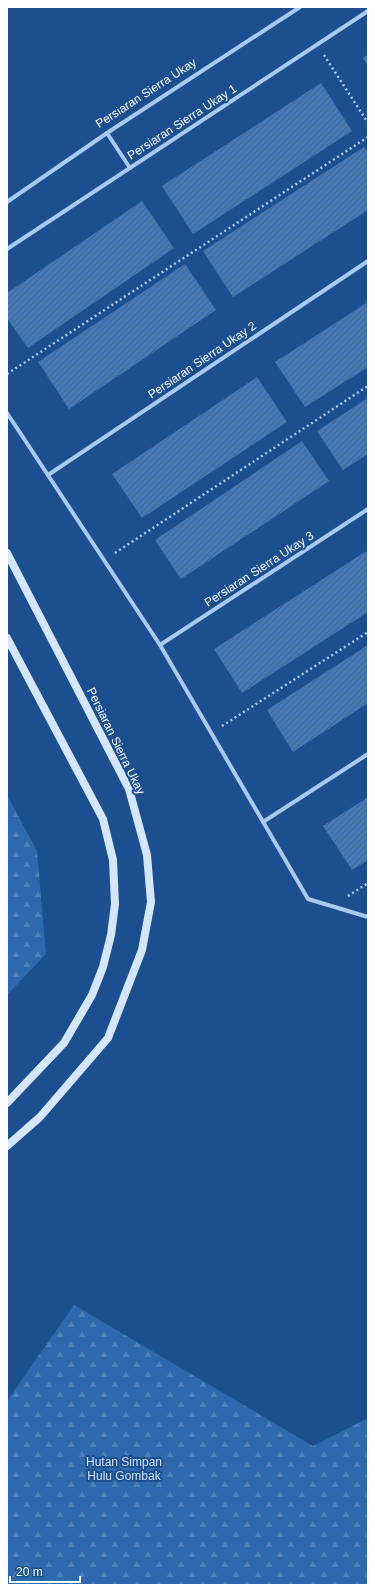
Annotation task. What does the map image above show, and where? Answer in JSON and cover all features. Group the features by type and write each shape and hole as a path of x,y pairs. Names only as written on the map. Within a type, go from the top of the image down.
{"street":[{"name":"Persiaran Sierra Ukay","path":"7,202 107,133 300,7"},
{"name":"Persiaran Sierra Ukay 1","path":"7,249 368,12"},
{"path":"107,133 130,168"},
{"name":"Persiaran Sierra Ukay 2","path":"48,474 368,262"},
{"path":"7,413 160,645 308,899 368,917"},
{"name":"Persiaran Sierra Ukay 3","path":"160,645 368,509"},
{"name":"Persiaran Sierra Ukay","path":"7,553 129,789 147,855 151,902 142,950 108,1038 40,1116 7,1146"},
{"path":"7,638 103,819 113,860 115,904 111,935 103,967 92,994 64,1043 7,1104"},
{"path":"263,822 368,754"}],"path":[{"path":"317,45 368,123"},
{"path":"7,374 368,137"},
{"path":"104,560 368,386"},
{"path":"211,733 368,632"},
{"path":"333,906 368,883"}],"green space":[{"path":"7,795 37,851 46,954 7,995"},
{"name":"Hutan Simpan Hulu Gombak","path":"74,1305 313,1446 368,1418 368,1585 7,1585 7,1401"}],"building":[{"path":"368,54 368,66 363,58"},
{"path":"321,83 352,131 193,234 162,186"},
{"path":"364,147 368,153 368,210 233,297 203,251"},
{"path":"142,201 174,248 28,348 7,318 7,293"},
{"path":"185,264 216,310 69,409 38,362"},
{"path":"368,302 368,367 305,407 275,362"},
{"path":"257,377 287,422 142,518 112,474"},
{"path":"368,398 368,454 343,470 317,431"},
{"path":"302,441 329,481 181,579 155,540"},
{"path":"368,550 368,612 242,693 214,649"},
{"path":"368,645 368,703 293,752 267,710"},
{"path":"368,797 368,860 352,870 323,826"}]}
